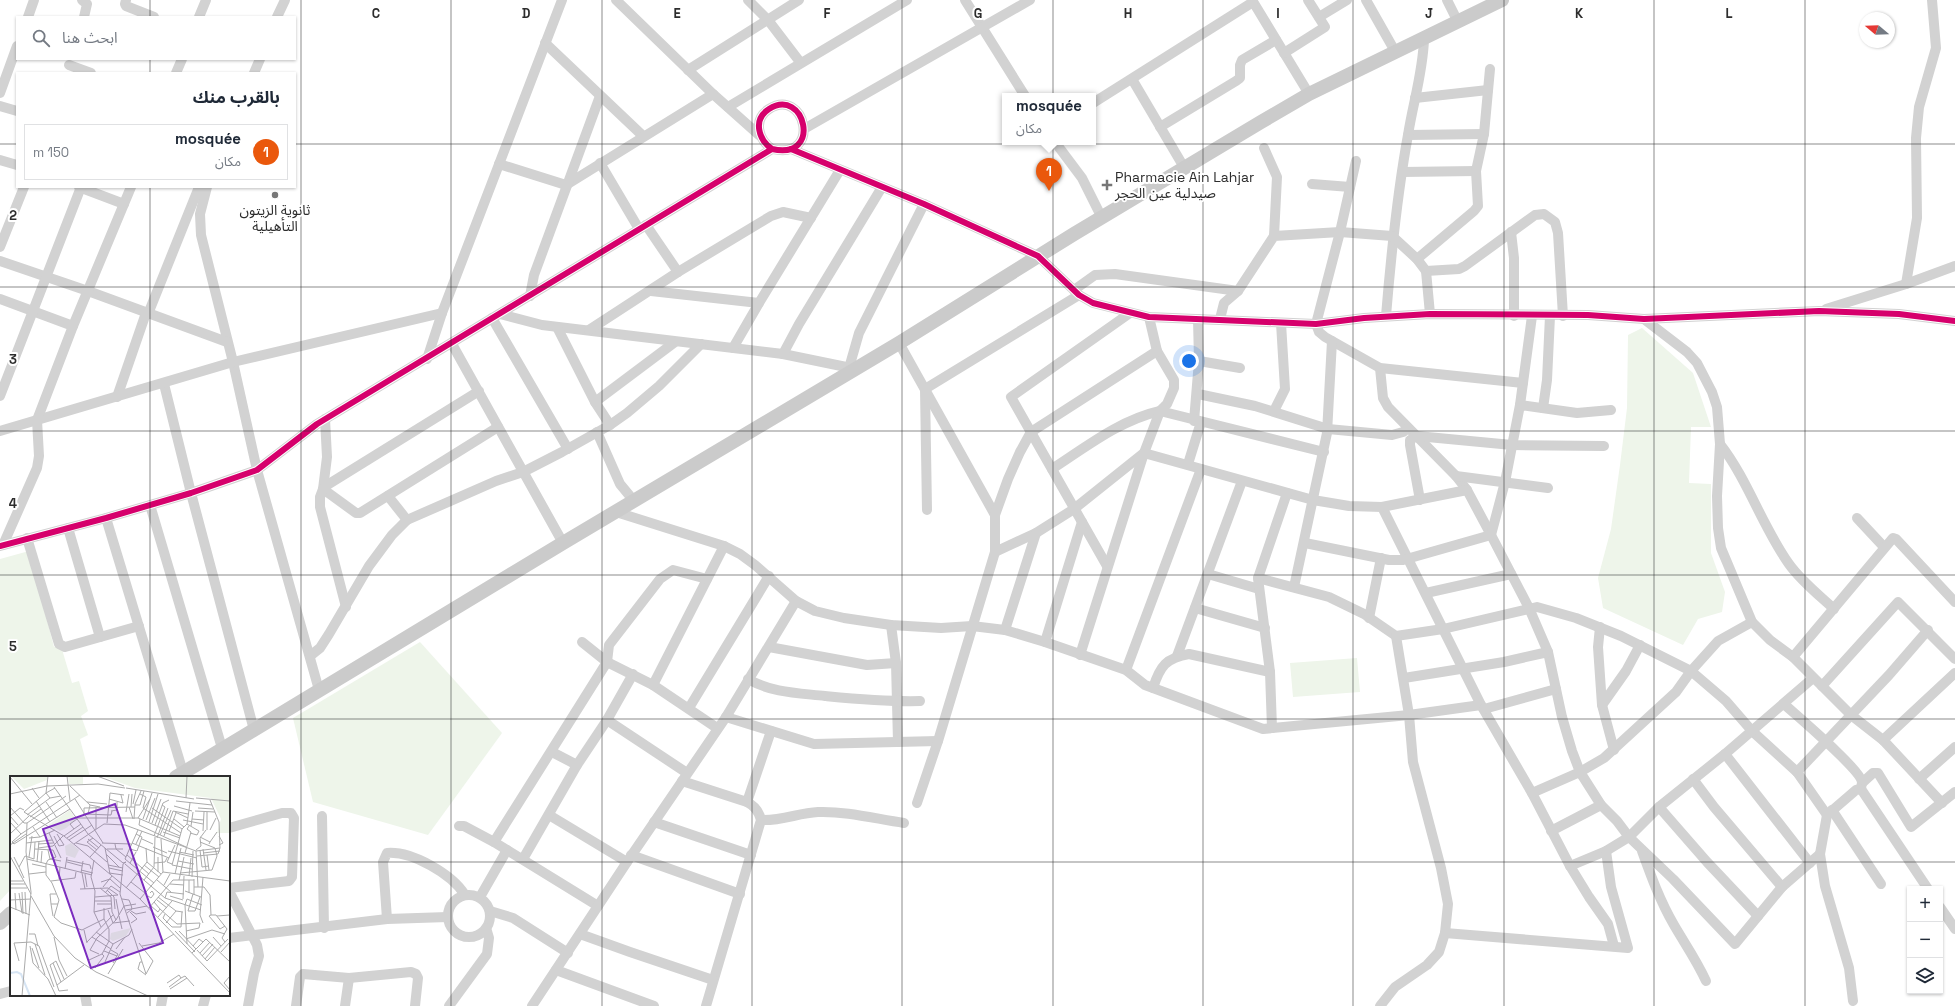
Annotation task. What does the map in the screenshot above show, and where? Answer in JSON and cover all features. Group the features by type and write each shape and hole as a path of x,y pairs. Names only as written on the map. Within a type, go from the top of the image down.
{"main road":[{"path":"179,775 852,368 899,343 1038,256 1309,94 1424,40 1502,0"},
{"path":"0,923 10,914"}],"street":[{"path":"28,16 34,0"},
{"path":"82,0 87,4 84,16"},
{"path":"126,0 124,4 126,6 151,16"},
{"path":"199,16 206,0"},
{"path":"277,16 285,0"},
{"path":"427,359 442,313 562,0"},
{"path":"748,0 768,20 800,62"},
{"path":"688,70 800,0"},
{"path":"728,107 800,62 907,0"},
{"path":"965,0 1023,93"},
{"path":"804,129 1030,0"},
{"path":"1284,53 1323,29 1325,25 1308,0"},
{"path":"1319,17 1347,0"},
{"path":"1366,0 1396,53"},
{"path":"1447,0 1458,22"},
{"path":"1906,284 1917,218 1916,138 1919,107 1936,48 1932,0"},
{"path":"1096,101 1252,1 1309,94"},
{"path":"623,2 688,70 759,135 764,144 781,152 791,150 799,144 803,136 804,129 802,117 795,109 786,106 777,106 768,110 762,117 758,126 759,135"},
{"path":"1160,127 1240,78 1240,65 1242,60 1276,40"},
{"path":"1386,316 1392,236 1408,135 1421,75 1424,40"},
{"path":"545,43 643,136"},
{"path":"0,93 16,49"},
{"path":"176,72 182,60"},
{"path":"254,72 260,60"},
{"path":"68,66 88,72"},
{"path":"1417,259 1478,206 1476,171 1484,134 1490,68"},
{"path":"1132,79 1184,169"},
{"path":"1415,98 1488,90"},
{"path":"499,164 566,184 713,94"},
{"path":"530,296 534,275 566,184 600,96"},
{"path":"0,106 16,111"},
{"path":"1408,135 1484,134"},
{"path":"1057,145 1082,178 1102,218"},
{"path":"1220,319 1224,303 1238,291 1274,236 1277,177 1264,148"},
{"path":"1,545 106,518 191,493 257,470 325,419 452,344 772,149"},
{"path":"791,150 924,204 1038,256 1076,292 1093,303 1149,317 1316,324 1386,316 1430,314 1644,319 1819,311 1899,314 1955,321"},
{"path":"0,160 16,165"},
{"path":"1356,161 1340,232 1316,324 1319,332 1380,368 1523,383"},
{"path":"600,163 642,227 678,272"},
{"path":"733,348 840,170"},
{"path":"1402,172 1476,171"},
{"path":"1312,184 1350,187"},
{"path":"783,354 799,324 882,187"},
{"path":"0,247 24,188"},
{"path":"0,396 3,377 33,311 80,188"},
{"path":"83,188 124,204"},
{"path":"1,545 36,468 39,456 37,420 73,326 131,188"},
{"path":"117,397 147,313 199,188"},
{"path":"207,188 200,214 200,224 257,470 319,690"},
{"path":"496,316 557,327 783,354 852,368 859,333 924,204"},
{"path":"589,330 678,272 771,216 783,212 811,218"},
{"path":"1426,271 1459,268 1465,266 1535,215 1544,214 1555,222 1558,233 1563,316"},
{"path":"1274,236 1340,232 1392,236 1417,259 1426,271 1430,314"},
{"path":"1511,232 1514,258 1514,316"},
{"path":"0,260 227,342"},
{"path":"1819,311 1906,284 1955,266"},
{"path":"925,389 1076,292 1095,275 1108,273 1238,291"},
{"path":"651,291 759,303"},
{"path":"0,299 73,326"},
{"path":"0,431 164,384 233,362 442,313"},
{"path":"1107,566 1011,397 1130,313"},
{"path":"496,316 568,449"},
{"path":"1491,535 1505,482 1520,405 1532,316"},
{"path":"1543,408 1547,380 1550,316"},
{"path":"1080,655 1144,453 1160,411 1167,404 1174,388 1174,380 1158,351 1149,317"},
{"path":"1188,464 1198,422 1198,319"},
{"path":"1644,319 1687,352 1697,364 1712,392 1717,407 1720,444 1717,496 1718,528 1721,548 1752,622 1822,686 1851,715 1883,740 1942,803"},
{"path":"1274,412 1285,389 1281,323"},
{"path":"557,327 595,402 610,425"},
{"path":"1294,587 1305,543 1328,429 1332,341"},
{"path":"595,402 675,342"},
{"path":"899,343 995,515"},
{"path":"452,344 563,543"},
{"path":"310,656 320,648 346,607 369,566 392,535 407,520 490,484 523,472 610,425 628,413 659,386 701,344"},
{"path":"917,803 938,740 995,552 995,515 1020,452 1032,432 1158,351"},
{"path":"1199,361 1240,368"},
{"path":"1380,368 1384,398 1388,407 1456,476 1467,490 1491,535 1529,608 1548,652 1565,728 1580,772 1601,805 1617,821 1629,837 1735,944 1782,887 1820,854"},
{"path":"164,384 191,493 254,730"},
{"path":"925,389 927,510"},
{"path":"324,488 479,391"},
{"path":"1198,394 1232,400 1328,429 1392,435 1402,432 1408,428"},
{"path":"1520,405 1577,413 1611,410"},
{"path":"1052,469 1120,426 1145,414 1160,411 1198,422 1324,452"},
{"path":"325,419 327,456 324,488 320,497 320,507 346,607"},
{"path":"324,488 356,513 360,513 498,427"},
{"path":"597,432 620,484 634,501"},
{"path":"1420,500 1410,445 1410,440 1417,436 1512,445 1604,446"},
{"path":"1720,444 1734,462 1758,511 1790,565 1798,575 1834,609"},
{"path":"1144,453 1313,500 1349,506 1382,507 1467,490"},
{"path":"995,552 1036,533 1074,509 1144,453"},
{"path":"1126,670 1201,469"},
{"path":"1456,476 1548,488"},
{"path":"1177,656 1242,481"},
{"path":"1272,728 1270,672 1258,578 1287,493"},
{"path":"388,496 407,520"},
{"path":"150,505 222,748"},
{"path":"1382,507 1483,707 1532,793 1570,866 1608,924 1614,946"},
{"path":"616,512 724,546 740,554 769,576 796,600 815,611 891,625 941,628 972,626 1005,630 1126,670 1145,685 1262,729 1483,707 1556,689"},
{"path":"106,518 139,626 179,775"},
{"path":"1857,518 1884,547"},
{"path":"1045,642 1082,522"},
{"path":"68,528 100,637"},
{"path":"1005,630 1036,533"},
{"path":"1305,543 1382,558 1403,560 1408,557 1491,535"},
{"path":"27,538 59,644 65,647 139,626"},
{"path":"1792,658 1893,538 1896,539 1955,602"},
{"path":"653,685 724,546"},
{"path":"1369,618 1382,558"},
{"path":"494,842 552,752 607,662 609,645 660,579 666,573 673,570 707,579"},
{"path":"1208,574 1259,589"},
{"path":"1426,593 1511,574"},
{"path":"690,708 769,576"},
{"path":"1258,578 1329,597 1369,618 1396,636 1443,629 1529,608 1547,608 1600,627 1640,645 1691,671 1726,701 1752,731 1797,772 1829,812 1881,884"},
{"path":"532,1006 629,859 717,728 726,717 796,600"},
{"path":"1822,686 1898,602 1928,630 1955,659"},
{"path":"1195,608 1264,628"},
{"path":"1532,793 1580,772 1604,758 1676,692 1691,671 1718,641 1752,622"},
{"path":"891,625 896,664 898,742"},
{"path":"1600,627 1598,647 1602,705 1614,750"},
{"path":"1797,772 1889,676 1928,630"},
{"path":"1380,1006 1395,987 1427,965 1439,952 1445,933 1448,904 1441,868 1414,762 1404,678 1396,636"},
{"path":"582,642 607,662 653,685 690,708 717,728"},
{"path":"1602,705 1626,671 1640,645"},
{"path":"769,647 867,665 896,664"},
{"path":"1404,678 1504,662 1548,652"},
{"path":"1153,688 1158,670 1177,656 1189,654 1270,672"},
{"path":"1883,740 1955,673"},
{"path":"523,859 633,674"},
{"path":"1570,866 1606,851 1629,837 1659,807 1725,754 1813,678"},
{"path":"748,680 760,686 777,691 897,701 920,701"},
{"path":"1784,704 1849,764 1926,886"},
{"path":"726,717 814,744 938,740"},
{"path":"607,720 685,777 747,802 754,806 760,814 761,820 706,1006"},
{"path":"747,802 771,731"},
{"path":"1920,779 1955,747"},
{"path":"552,752 577,766"},
{"path":"1725,754 1810,862"},
{"path":"1853,1001 1849,968 1825,886 1820,854 1829,812 1862,786 1873,773 1878,773 1911,827 1955,792"},
{"path":"1693,779 1714,807 1782,887"},
{"path":"1551,830 1601,805"},
{"path":"1659,807 1758,916"},
{"path":"230,828 282,812 291,813 294,818 292,877 289,881 230,888"},
{"path":"761,820 775,821 817,812 853,815 904,823"},
{"path":"549,815 629,859 740,894"},
{"path":"322,816 324,928"},
{"path":"654,822 751,855"},
{"path":"459,826 464,826 494,842 598,906"},
{"path":"1642,849 1656,889 1674,925 1698,964 1706,981"},
{"path":"480,897 507,850"},
{"path":"1445,933 1628,948 1611,887 1606,851"},
{"path":"387,919 383,862 387,854 394,853 433,866 460,886 465,895"},
{"path":"230,894 253,935 257,944 259,956 254,973 248,1006"},
{"path":"465,895 475,895 480,897 490,911 489,923 486,928 476,936 463,936 453,928 448,917 453,903 465,895"},
{"path":"490,911 513,918 568,953"},
{"path":"1943,911 1955,929"},
{"path":"230,938 324,928 387,919 448,917"},
{"path":"449,1006 487,954 489,938 486,928"},
{"path":"580,934 713,980"},
{"path":"556,970 654,1006"},
{"path":"296,1006 300,977 303,974 349,978 411,972 416,974 418,978 415,1006"},
{"path":"346,1006 349,978"},
{"path":"0,994 10,991"},
{"path":"85,996 87,1006"},
{"path":"161,1006 163,996"},
{"path":"204,1006 206,996"}],"shaded area":[{"path":"1642,328 1693,373 1711,427 1691,427 1689,483 1711,484 1711,553 1725,592 1722,612 1698,619 1683,645 1603,608 1598,578 1611,529 1620,465 1627,408 1628,335"},
{"path":"29,551 54,647 61,646 72,683 79,681 88,711 81,716 88,735 80,739 90,776 10,776 10,890 0,901 0,559"},
{"path":"420,642 502,733 428,835 313,802 293,718"},
{"path":"1357,658 1360,692 1293,697 1290,663"}],"cycle path":[{"path":"0,546 106,518 191,493 257,470 317,424 772,149 788,150 798,145 803,136 803,125 799,115 792,107 782,105 769,109 760,119 759,130 767,145 772,149"},
{"path":"791,149 924,204 1038,256 1079,295 1093,303 1149,317 1316,324 1364,318 1430,314 1588,315 1644,319 1819,311 1899,314 1955,321"}],"place":[{"name":"Pharmacie Ain Lahjar صيدلية عين الحجر","path":"1107,185"},
{"name":"mosquée","path":"1049,191"},
{"name":"ثانوية الزيتون التأهيلية","path":"275,195"}]}
